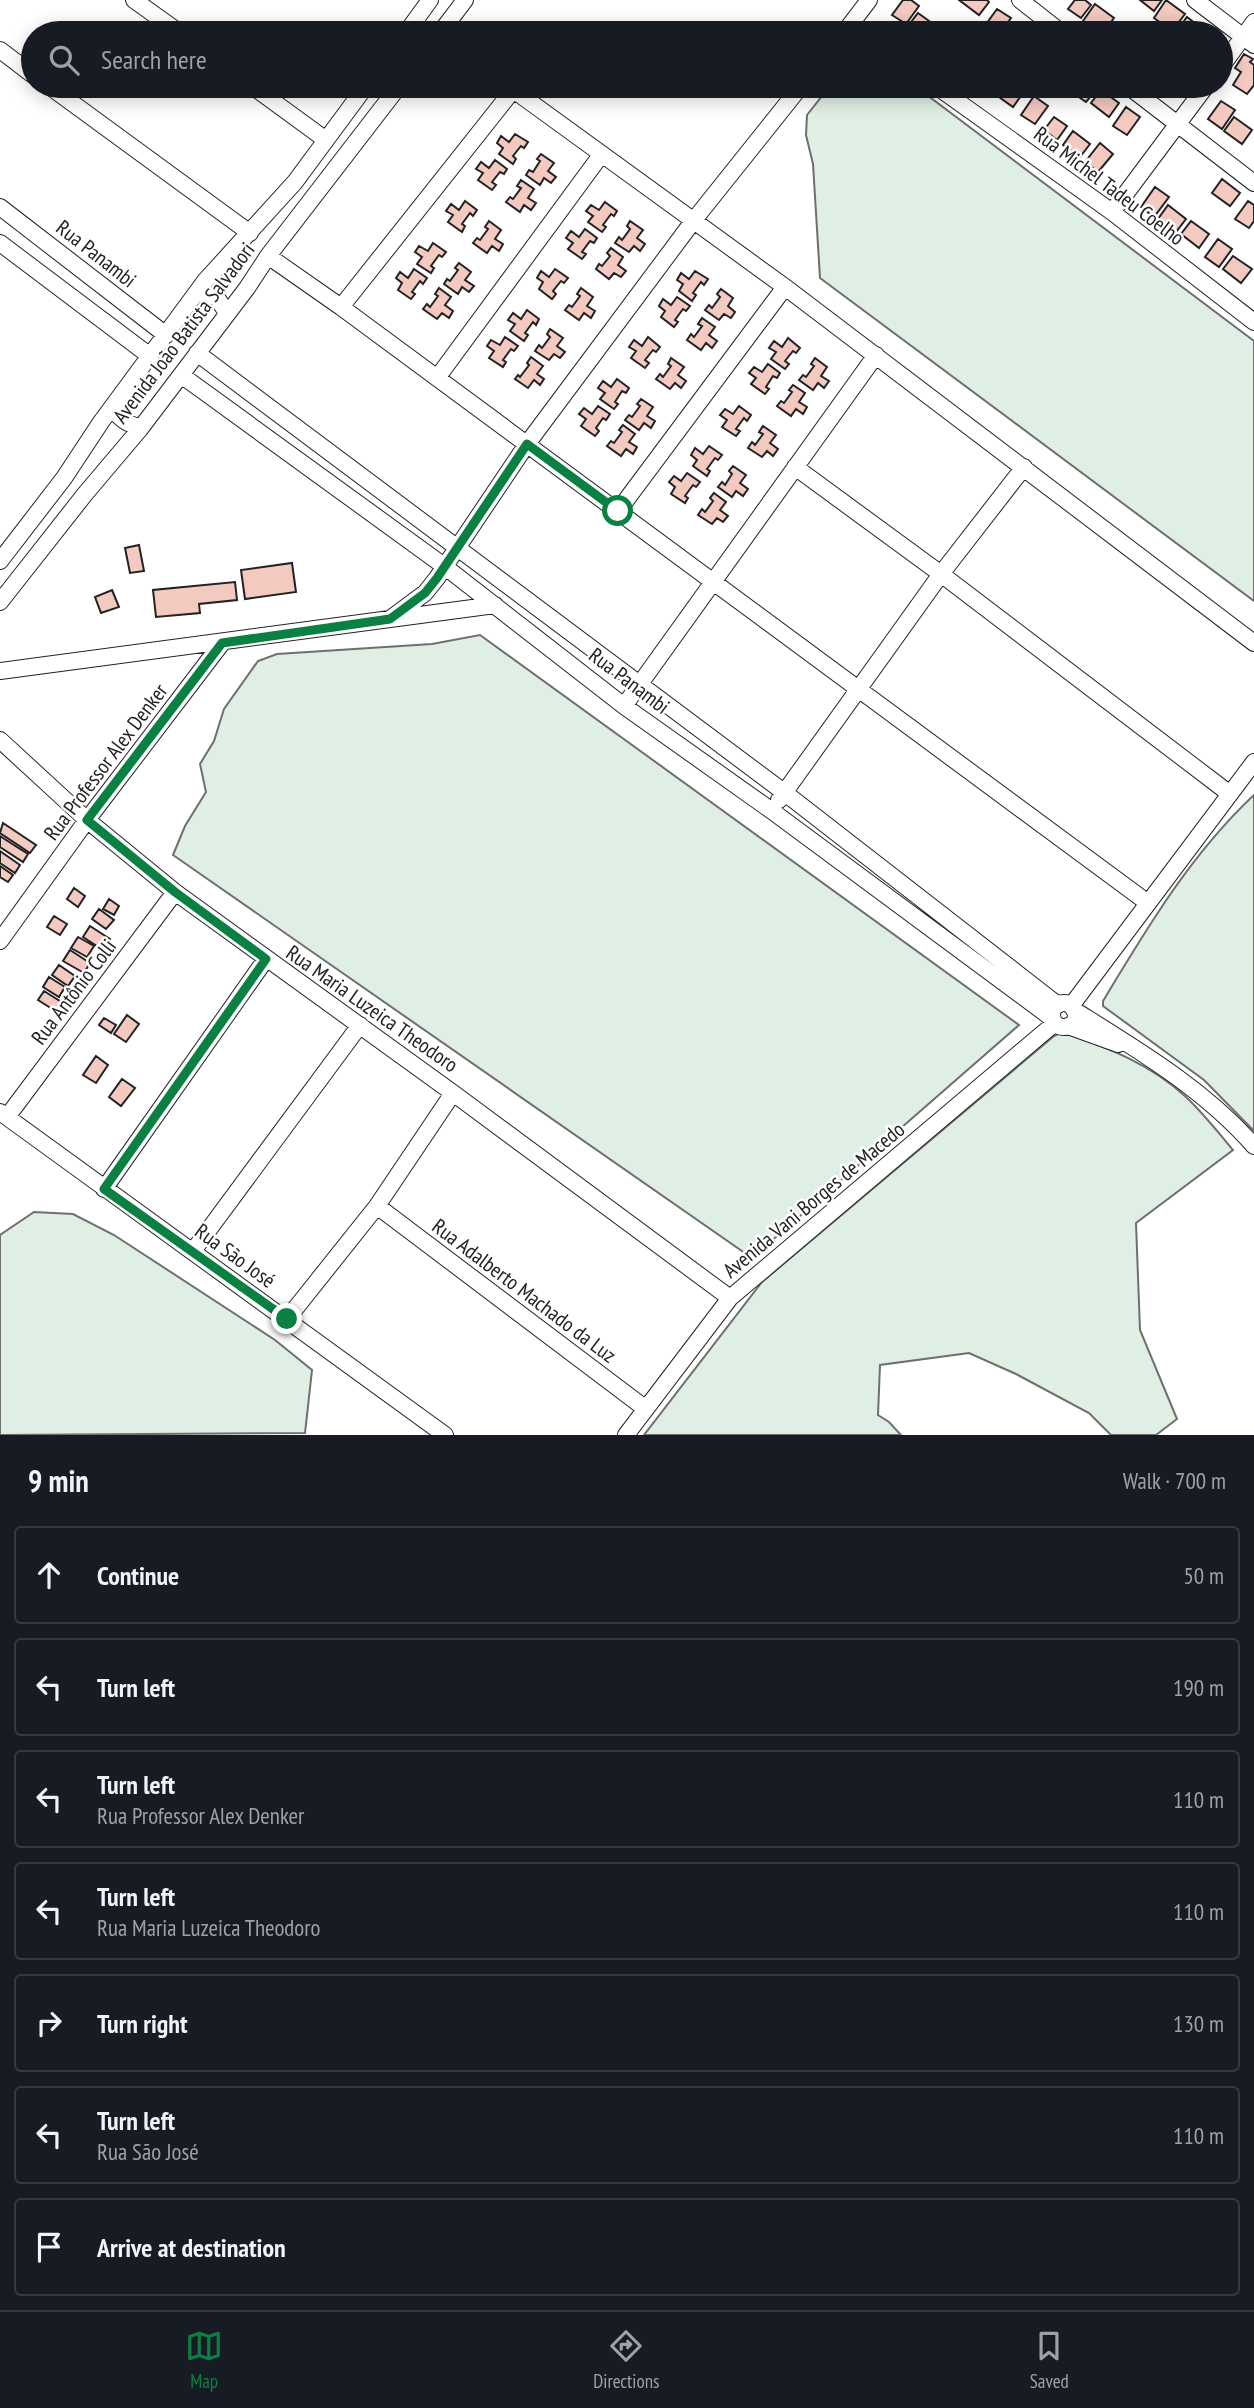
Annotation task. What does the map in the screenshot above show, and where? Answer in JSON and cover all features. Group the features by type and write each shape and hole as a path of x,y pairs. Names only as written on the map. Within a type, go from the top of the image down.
{"street":[{"path":"134,0 163,21"},
{"path":"414,21 430,0"},
{"path":"449,21 465,0"},
{"path":"858,21 869,0"},
{"path":"1020,0 1047,21"},
{"path":"1195,0 1223,21"},
{"path":"1233,55 1249,41 1254,22"},
{"path":"1233,29 1249,41"},
{"path":"0,50 21,66"},
{"path":"64,98 250,233"},
{"path":"268,98 326,140"},
{"name":"Avenida João Batista Salvadori","path":"0,561 64,478 198,291 295,182 357,98"},
{"name":"Avenida João Batista Salvadori","path":"0,602 141,427 268,256 391,98"},
{"path":"341,307 503,98"},
{"path":"524,98 785,287 1254,643"},
{"path":"390,619 425,593 527,444 694,220 792,98"},
{"name":"Rua Michel Tadeu Coelho","path":"953,98 1112,212 1254,322"},
{"path":"1143,98 1254,183"},
{"path":"1112,212 1197,98"},
{"path":"437,378 601,155"},
{"name":"Rua Panambi","path":"0,207 166,335"},
{"path":"0,243 150,356"},
{"path":"268,256 1148,902"},
{"path":"618,511 785,287"},
{"path":"198,291 217,298 228,313"},
{"name":"Rua Panambi","path":"197,353 785,793 1063,1015"},
{"path":"624,706 876,355"},
{"name":"Rua Panambi","path":"181,375 444,566 624,706 772,811 1095,1037 1136,1048 1198,1092 1236,1125 1254,1146"},
{"path":"114,405 120,417 141,427"},
{"path":"795,467 941,574 1230,794"},
{"path":"772,811 941,574 1024,467"},
{"path":"4,669 222,643 495,605"},
{"name":"Rua Professor Alex Denker","path":"0,941 87,820 222,643"},
{"name":"Rua Maria Luzeica Theodoro","path":"0,740 87,820 175,892 730,1298"},
{"name":"Avenida Vani Borges de Macedo","path":"626,1435 730,1298 1063,1015 1254,762"},
{"name":"Rua Antônio Colli","path":"3,1114 175,892"},
{"path":"104,1189 266,959"},
{"path":"193,1251 360,1026"},
{"path":"287,1319 377,1206 453,1093"},
{"name":"Rua São José","path":"3,1114 445,1435"},
{"name":"Rua Adalberto Machado da Luz","path":"377,1206 646,1409"}],"green space":[{"path":"820,98 931,98 1254,341 1254,601 820,278 813,164 806,135 807,115"},
{"path":"480,635 1019,1025 752,1258 173,855 185,826 206,792 200,764 214,741 224,709 258,661 277,654 432,644"},
{"path":"1254,795 1254,1131 1204,1080 1103,1006 1103,1001 1190,867"},
{"path":"1063,1032 1112,1051 1159,1075 1192,1103 1233,1150 1136,1223 1140,1330 1177,1419 1156,1435 1111,1435 1089,1413 1016,1374 969,1353 880,1365 878,1415 901,1435 644,1435 762,1282 1054,1036"},
{"path":"34,1212 73,1214 114,1235 275,1340 312,1370 305,1433 0,1435 0,1235"}],"building":[{"path":"903,0 911,0 919,6 908,21 901,21 892,15"},
{"path":"959,0 987,0 989,2 979,15"},
{"path":"1075,0 1085,0 1091,5 1081,18 1068,9"},
{"path":"1140,0 1162,0 1154,11"},
{"path":"1166,0 1185,14 1180,21 1158,21 1154,18"},
{"path":"1095,4 1114,18 1112,21 1083,21"},
{"path":"997,9 1011,18 1009,21 988,21"},
{"path":"918,13 929,21 912,21"},
{"path":"1244,54 1253,59 1250,62 1254,65 1254,85 1247,94 1233,85 1241,72 1235,68"},
{"path":"1000,98 1019,98 1013,107"},
{"path":"1033,98 1048,106 1035,124 1021,115"},
{"path":"1095,98 1112,98 1119,103 1109,117 1091,103"},
{"path":"1221,101 1235,110 1222,129 1208,119"},
{"path":"1126,107 1140,117 1127,135 1113,126"},
{"path":"1054,117 1067,126 1057,140 1044,130"},
{"path":"1234,117 1252,130 1242,144 1224,131"},
{"path":"1073,131 1090,144 1080,157 1063,145"},
{"path":"515,134 528,142 513,156 516,159 513,164 499,154 503,148 497,143 501,136 509,142"},
{"path":"1100,143 1113,154 1098,172 1085,162"},
{"path":"541,154 554,163 548,171 556,177 551,183 544,178 540,185 526,175 529,170 533,172"},
{"path":"495,160 507,169 504,174 500,172 492,182 496,185 492,190 478,180 483,173 476,169 481,162 489,168"},
{"path":"1222,179 1240,193 1230,206 1212,193"},
{"path":"521,180 534,189 528,198 536,203 531,210 524,205 520,212 506,202 510,197 513,199 521,188 517,186"},
{"path":"1155,187 1169,197 1154,217 1141,207"},
{"path":"465,201 477,210 473,216 470,213 462,224 465,226 462,232 448,222 453,215 446,211 451,204 459,210"},
{"path":"1248,201 1254,205 1254,221 1249,228 1235,219"},
{"path":"605,202 617,211 614,216 611,214 603,225 606,227 602,232 588,222 593,216 586,211 591,205 599,210"},
{"path":"1168,205 1186,219 1176,232 1158,219"},
{"path":"489,221 501,230 495,239 503,244 499,251 492,246 487,253 473,243 477,238 480,240 488,229 485,227"},
{"path":"630,221 643,230 637,238 645,244 640,251 634,246 629,252 615,243 619,237 622,240 630,229 627,226"},
{"path":"1191,221 1209,234 1199,248 1181,234"},
{"path":"585,229 597,238 594,243 590,241 582,252 586,254 582,259 568,249 573,243 566,238 571,231 579,237"},
{"path":"1218,239 1232,249 1219,267 1205,257"},
{"path":"433,243 446,252 442,257 439,255 431,266 434,268 431,273 417,264 422,257 415,252 419,246 428,251"},
{"path":"611,248 623,257 618,265 626,271 621,277 614,273 609,279 596,269 610,256 607,253"},
{"path":"1233,256 1252,269 1241,283 1223,269"},
{"path":"459,263 471,272 465,280 474,286 469,292 462,287 458,294 444,284 447,279 450,281 458,270 455,268"},
{"path":"414,269 427,278 423,284 420,281 412,292 415,294 411,299 398,290 402,283 396,278 400,272 408,278"},
{"path":"555,269 568,278 564,283 561,281 553,291 556,294 552,299 539,289 543,282 537,278 541,271 549,277"},
{"path":"695,271 708,279 704,285 701,282 693,293 696,295 692,301 679,291 683,284 677,280 681,273 689,279"},
{"path":"439,288 451,297 445,305 453,311 449,318 442,313 437,319 423,309 427,304 430,307 438,296 435,294"},
{"path":"581,288 593,297 587,306 595,311 591,318 584,313 579,320 565,310 569,305 572,307 580,296 577,294"},
{"path":"721,289 733,298 728,306 735,312 731,318 724,314 719,320 705,310 709,305 712,308 720,297 717,294"},
{"path":"677,297 690,306 686,311 683,309 675,320 678,322 674,327 661,317 665,311 659,306 663,299 671,305"},
{"path":"527,310 539,319 536,325 533,322 525,333 528,335 524,341 510,331 515,324 508,320 513,313 521,319"},
{"path":"702,318 715,327 709,335 717,341 712,348 706,343 701,350 687,340 691,334 694,337 702,326 698,324"},
{"path":"550,329 563,338 557,346 565,352 560,358 554,354 549,360 535,351 539,345 542,348 550,337 547,334"},
{"path":"505,337 518,346 514,351 511,349 503,360 506,362 503,367 489,358 494,351 487,346 491,340 500,345"},
{"path":"648,337 660,347 656,352 653,350 645,360 649,363 645,368 631,358 636,351 629,347 634,340 642,346"},
{"path":"788,338 800,348 796,353 793,351 785,361 789,364 785,369 771,359 776,352 769,348 774,341 782,347"},
{"path":"531,357 543,366 537,374 544,379 540,385 534,380 528,388 515,379 518,375 520,377 529,365 527,363"},
{"path":"671,358 684,367 678,375 686,381 681,388 675,383 670,389 656,379 660,374 663,377 671,366 668,364"},
{"path":"815,358 827,367 821,376 829,381 824,388 818,383 813,390 799,380 803,375 806,377 814,366 811,364"},
{"path":"768,364 780,373 777,378 773,376 765,394 751,384 756,378 749,373 754,367 762,372"},
{"path":"617,379 629,388 626,393 622,391 614,409 600,399 605,393 598,388 603,381 611,387"},
{"path":"793,385 805,393 799,402 807,407 803,414 796,409 791,416 777,406 781,401 784,403 792,392 789,390"},
{"path":"641,399 653,407 647,416 655,421 651,428 644,423 639,430 625,420 629,415 632,417 640,406 637,404"},
{"path":"598,406 610,414 606,420 603,418 596,428 599,431 595,436 581,426 586,419 579,414 584,408 592,414"},
{"path":"739,406 751,415 747,421 744,418 736,429 740,431 736,436 722,427 727,420 720,415 725,409 733,414"},
{"path":"623,425 635,434 629,442 637,447 633,454 626,449 621,456 607,446 611,441 614,443 622,432 619,430"},
{"path":"763,426 776,435 770,443 778,449 773,456 767,451 762,457 748,448 752,442 755,445 763,434 759,432"},
{"path":"709,446 722,455 718,460 715,458 707,469 710,471 707,476 693,466 697,460 691,455 695,448 703,454"},
{"path":"733,466 746,475 740,483 748,489 743,496 736,491 732,497 718,487 722,482 725,485 732,474 729,471"},
{"path":"687,473 700,482 696,487 693,485 685,496 688,498 685,503 671,494 675,487 669,482 674,476 681,481"},
{"path":"714,493 726,502 720,510 728,516 723,522 717,518 712,524 698,515 702,509 705,512 713,501 710,498"},
{"path":"139,545 144,571 130,573 125,548"},
{"path":"292,563 296,592 245,599 241,570"},
{"path":"235,582 237,600 199,604 200,613 156,617 153,590"},
{"path":"112,590 119,607 101,613 95,597"},
{"path":"3,823 36,845 30,853 0,833"},
{"path":"0,836 28,854 23,862 0,847"},
{"path":"0,851 20,865 15,873 0,863"},
{"path":"0,866 13,875 8,882 0,877"},
{"path":"74,888 85,896 78,907 67,899"},
{"path":"109,899 119,906 114,915 103,909"},
{"path":"99,909 114,920 106,929 92,919"},
{"path":"54,916 67,924 60,935 47,927"},
{"path":"90,926 110,939 103,950 83,937"},
{"path":"78,937 94,946 87,957 71,948"},
{"path":"70,950 90,963 84,973 63,961"},
{"path":"59,965 75,976 68,986 52,975"},
{"path":"49,977 65,987 59,997 43,987"},
{"path":"44,991 63,1003 57,1012 38,1000"},
{"path":"127,1015 139,1024 126,1042 114,1034"},
{"path":"104,1018 116,1025 111,1033 99,1025"},
{"path":"96,1056 108,1065 96,1083 83,1075"},
{"path":"122,1079 135,1088 121,1106 109,1097"}],"route":[{"path":"287,1319 104,1189 266,959 175,892 87,820 222,643 390,619 410,606 437,578 527,444 618,511"}]}
